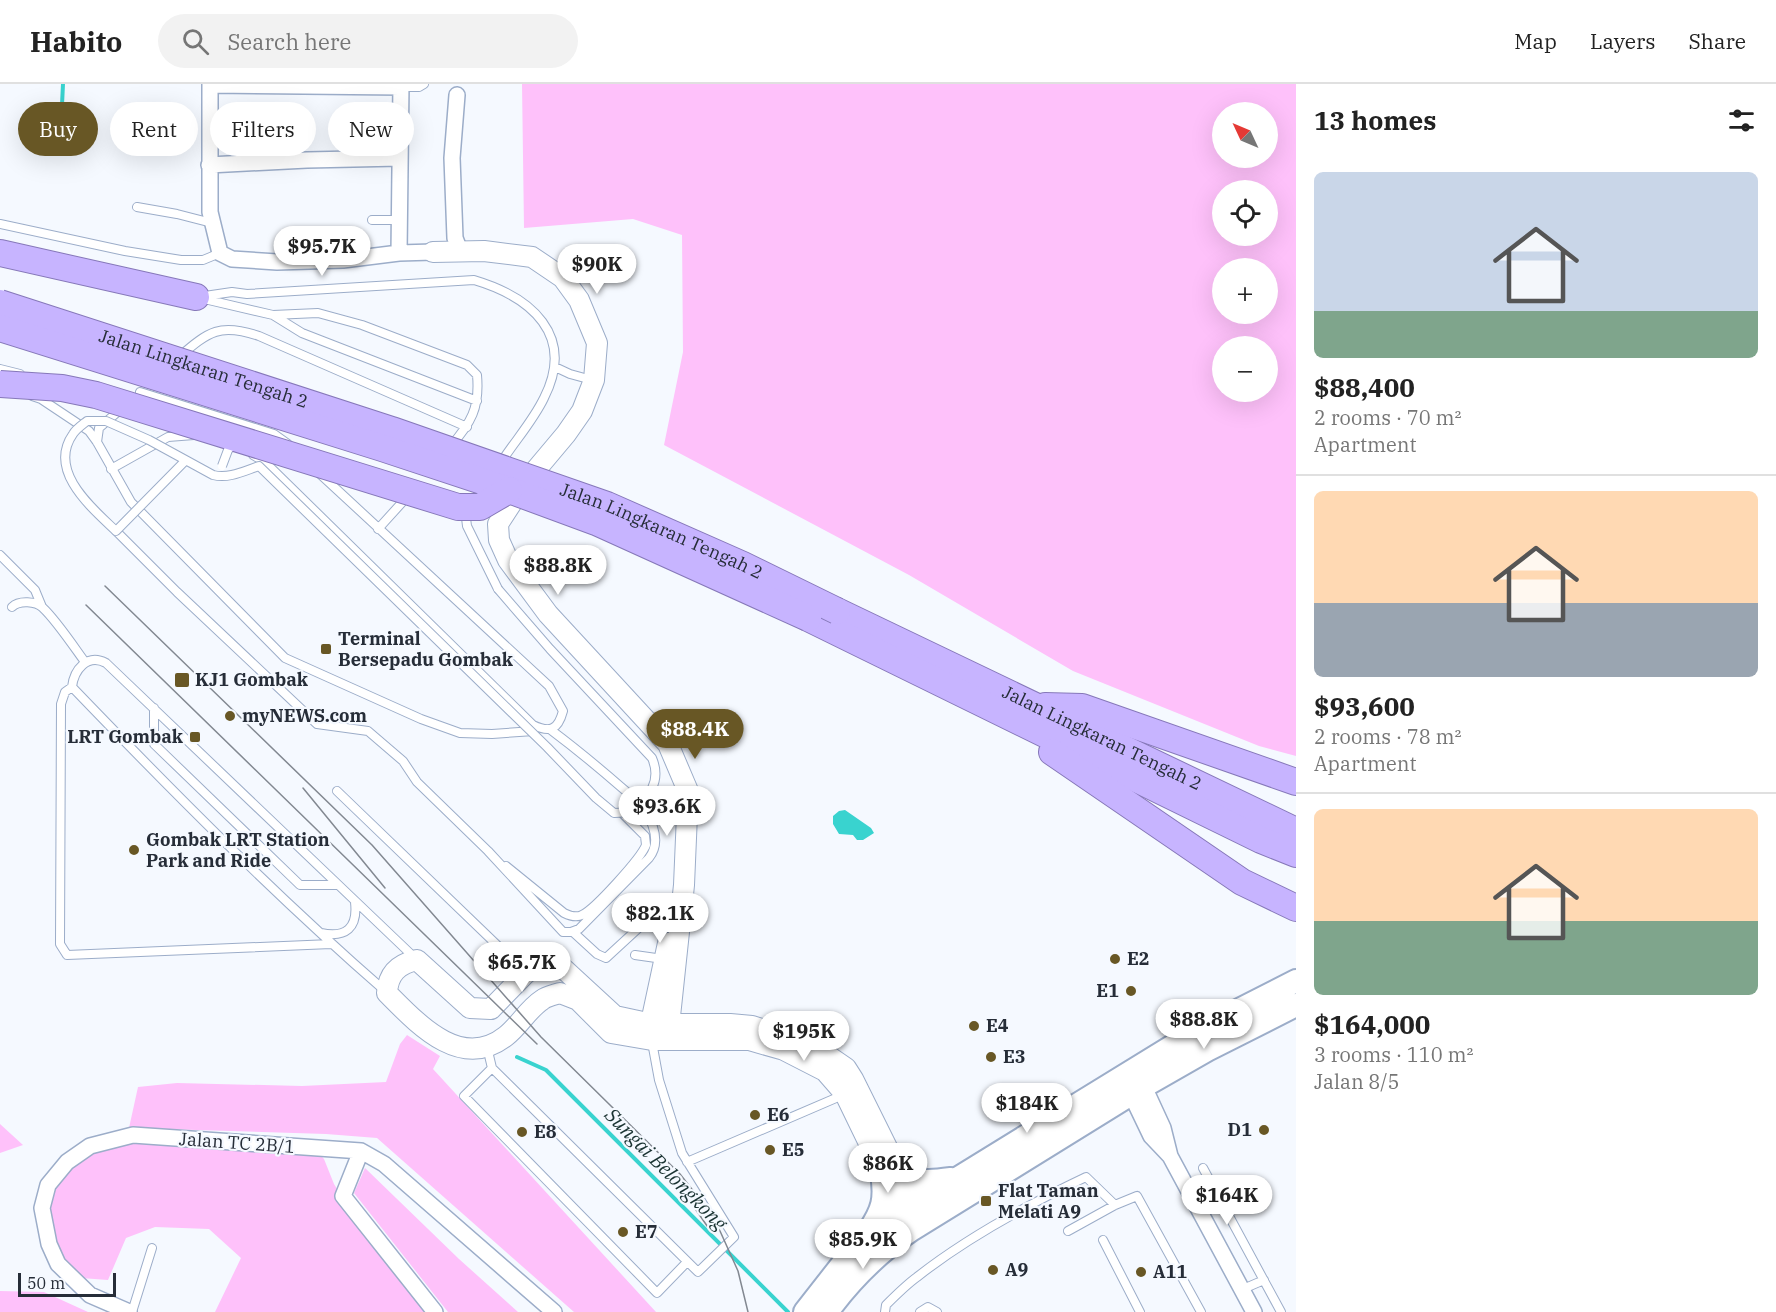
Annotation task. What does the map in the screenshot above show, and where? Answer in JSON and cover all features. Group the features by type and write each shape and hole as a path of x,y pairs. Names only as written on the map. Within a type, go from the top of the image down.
{"highway":[{"path":"0,253 196,297"},
{"name":"Jalan Lingkaran Tengah 2","path":"0,303 392,429 607,505 743,565 1271,821 1296,831"},
{"name":"Jalan Lingkaran Tengah 2","path":"0,328 360,441 509,490 606,526 808,618 1261,840 1296,854"},
{"path":"0,383 62,388 96,395 458,507 480,507 509,490"},
{"path":"977,701 1242,882 1296,908"},
{"path":"1036,706 1082,707 1296,782"}],"main road":[{"path":"864,1240 913,1217 1133,1082 1194,1033 1296,981"},
{"path":"827,1312 862,1269 913,1217 957,1179 1133,1082 1207,1050 1296,1005"},
{"path":"805,1312 834,1273 864,1240 882,1207 889,1170 917,1181 957,1179"}],"street":[{"path":"399,253 401,85 210,84 209,165 212,223 220,252 232,259 277,262 343,260 399,253 460,251 484,251 532,257 563,278 579,300 597,343 594,380 582,411 524,484 498,524 499,540 508,560 548,614 668,744 688,791 684,885 660,1032"},
{"path":"457,95 452,158 455,238 460,251"},
{"path":"209,165 399,158"},
{"path":"660,1032 615,1016 566,970 550,965 536,967 526,973 490,1009 482,1010 470,1008 417,960 404,963 394,972 388,982 387,993 430,1034 446,1044 470,1048 487,1046 505,1037 543,999 560,993 578,1000 611,1033 660,1032 749,1040 783,1050 825,1071 839,1073 853,1079 889,1170"},
{"path":"839,1073 844,1094 889,1170 913,1217"},
{"path":"1133,1082 1151,1136 1170,1156 1254,1312"},
{"name":"Jalan TC 2B/1","path":"131,1312 90,1295 58,1264 49,1244 42,1208 48,1185 67,1162 90,1146 133,1136 361,1151 384,1164 554,1312"},
{"path":"361,1151 343,1196 435,1312"}],"lane":[{"path":"401,85 419,87 424,84"},
{"path":"137,207 212,223"},
{"path":"372,220 399,220"},
{"path":"0,225 125,252 181,260 203,260 220,252"},
{"path":"196,297 232,292 247,294 474,280 499,288 531,308 548,328 554,348 555,367 544,399 480,492"},
{"path":"196,297 273,315 318,313 362,325 467,365 477,375 477,401 467,427 445,453"},
{"path":"273,315 302,333 477,401"},
{"path":"169,365 200,338 220,329 239,329 467,427"},
{"path":"555,367 570,374 594,380"},
{"path":"0,369 27,376"},
{"path":"97,442 99,428 162,372"},
{"path":"36,378 237,443 248,451 259,466 539,739 596,798 614,813 633,812 653,790 656,767 652,758 550,649 498,589 467,526 466,518 474,501"},
{"path":"0,383 41,399 89,430 131,502 285,658 421,719 460,733 492,734 548,730 557,725 563,711 549,686 378,529 295,449 274,434 140,392"},
{"path":"111,469 168,437 199,435 236,446 258,457 533,725 548,730 591,760 643,808 650,819 656,846 649,858 579,929 573,932 563,932 488,851 417,782 403,761 368,731 317,724 177,592 77,492 65,458 66,448 74,433 87,421 105,421 149,440 185,461 213,475 222,477 259,466"},
{"path":"222,466 228,450 237,442 243,441"},
{"path":"116,531 185,461"},
{"path":"430,470 438,461"},
{"path":"378,529 415,487"},
{"path":"0,555 35,590 42,607 85,662"},
{"path":"12,607 15,604 31,603 42,607"},
{"path":"331,944 67,955 60,944 61,704 65,692 72,687 73,678 78,669 85,662 100,660 106,663 417,960"},
{"path":"72,687 174,792 331,944 387,993"},
{"path":"154,708 154,744 188,778 300,885 337,885"},
{"path":"337,791 526,973"},
{"path":"488,851 558,909 571,917 577,917 584,915 609,890 645,849 645,836 622,813"},
{"path":"320,933 335,936 343,933 353,923 356,915 355,902"},
{"path":"573,932 597,954 606,958 645,922 676,929"},
{"path":"635,955 670,960"},
{"path":"487,1046 492,1068 698,1272 734,1237 682,1153 659,1080 660,1032"},
{"path":"492,1068 465,1096 657,1293 687,1262"},
{"path":"687,1162 844,1094"},
{"path":"1203,1168 1281,1312"},
{"path":"885,1312 886,1305 915,1277 953,1251 1041,1199 1086,1177 1115,1205"},
{"path":"1068,1231 1115,1205 1137,1196 1201,1312"},
{"path":"1103,1240 1140,1312"},
{"path":"131,1312 152,1248"},
{"path":"1243,1289 1264,1280"},
{"path":"920,1312 928,1307 937,1312"}],"shaded area":[{"path":"522,84 1296,84 1296,756 1259,746 1073,671 909,575 664,445 683,352 682,235 633,219 524,228"},
{"path":"407,1035 440,1056 433,1069 656,1312 574,1312 377,1138 326,1134 129,1128 138,1087 177,1083 302,1086 386,1082 400,1044"},
{"path":"0,1124 23,1145 0,1153"},
{"path":"158,1141 312,1146 324,1159 334,1184 359,1225 431,1312 215,1312 241,1258 209,1229 155,1227 126,1238 108,1280 81,1278 55,1257 45,1221 52,1187 67,1160 110,1143"},
{"path":"365,1168 459,1259 518,1312 448,1312 354,1193"},
{"path":"0,1291 44,1292 88,1312 0,1312"}],"water":[{"path":"845,810 871,828 874,833 863,840 857,840 853,835 839,834 833,824 833,816"}],"waterway":[{"name":"Sungai Belongkong","path":"62,102 63,84"},
{"name":"Sungai Belongkong","path":"517,1057 546,1070 788,1312"}],"tram line":[{"path":"105,586 372,845 541,1037 680,1174 709,1211 720,1231 738,1271 748,1312"},
{"path":"86,605 537,1044"},
{"path":"303,788 385,888"},
{"path":"678,1184 712,1233"}],"place":[{"name":"Terminal Bersepadu Gombak","path":"326,649"},
{"name":"KJ1 Gombak","path":"182,680"},
{"name":"myNEWS.com","path":"230,716"},
{"name":"LRT Gombak","path":"195,737"},
{"name":"Gombak LRT Station Park and Ride","path":"134,850"},
{"name":"E2","path":"1115,959"},
{"name":"E1","path":"1131,991"},
{"name":"E4","path":"974,1026"},
{"name":"E3","path":"991,1057"},
{"name":"E6","path":"755,1115"},
{"name":"D1","path":"1264,1130"},
{"name":"E8","path":"522,1132"},
{"name":"E5","path":"770,1150"},
{"name":"Flat Taman Melati A9","path":"986,1201"},
{"name":"E7","path":"623,1232"},
{"name":"A9","path":"993,1270"},
{"name":"A11","path":"1141,1272"}]}
